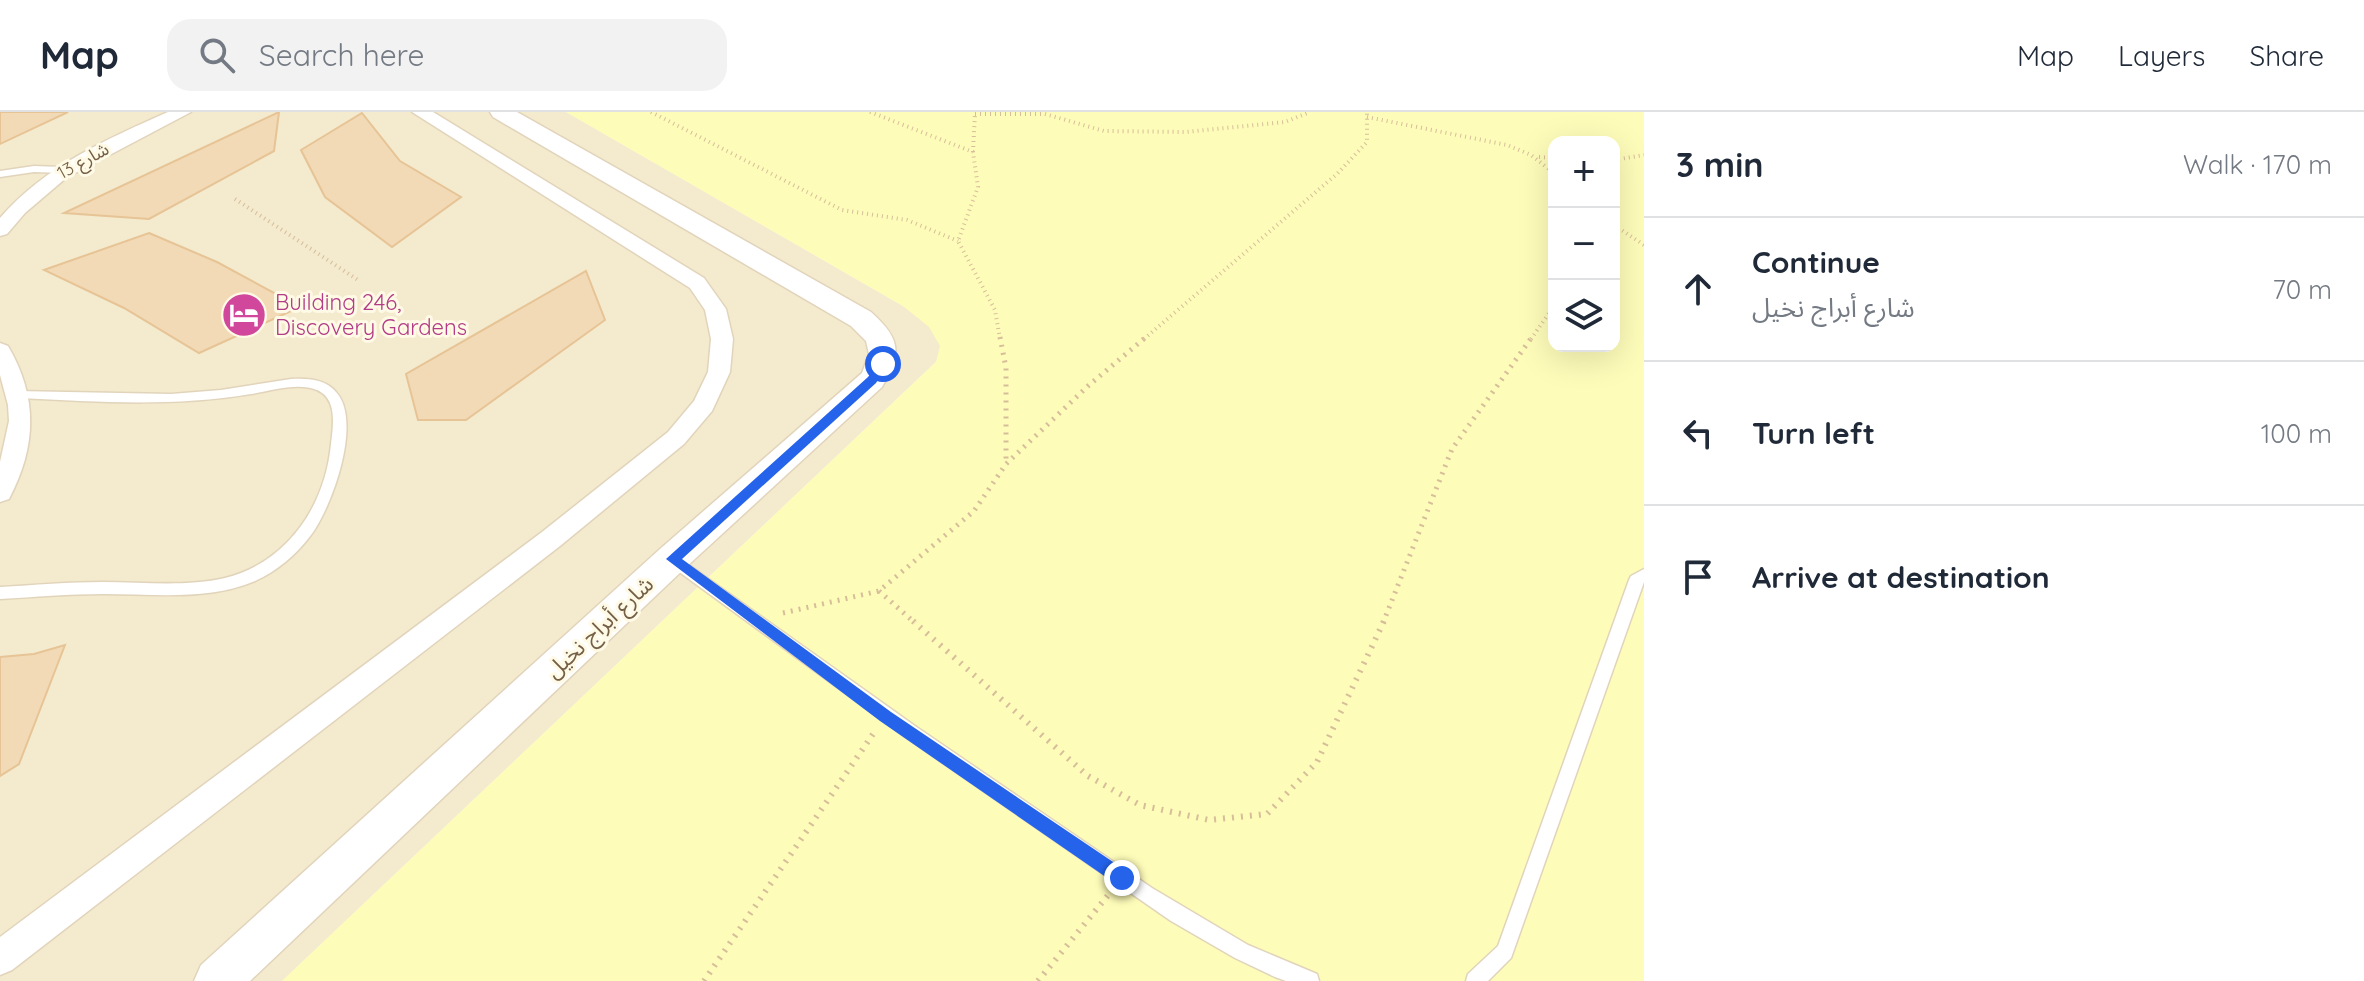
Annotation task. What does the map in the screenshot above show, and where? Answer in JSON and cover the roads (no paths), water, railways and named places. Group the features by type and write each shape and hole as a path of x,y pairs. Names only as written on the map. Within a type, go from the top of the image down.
{"street":[{"name":"شارع 13","path":"0,230 35,192 62,170 182,112"},
{"path":"0,958 551,539 676,438 704,405 719,372 722,339 715,309 697,283 421,112"},
{"name":"شارع أبراج نخيل","path":"217,981 672,559 872,380 883,364 884,348 877,332 861,319 501,112"},
{"path":"0,351 20,394 22,426 14,462 0,492"}],"lane":[{"path":"0,174 34,169 62,170"},
{"path":"0,593 189,588 226,584 262,570 293,549 315,524 331,481 339,441 340,405 332,393 317,385 298,383 210,395 151,399 20,394"},
{"path":"672,559 886,716 1211,938 1276,970 1310,981"},
{"path":"1475,981 1505,952 1636,580 1644,575"}],"place":[{"name":"Building 246, Discovery Gardens","path":"244,315"}]}
